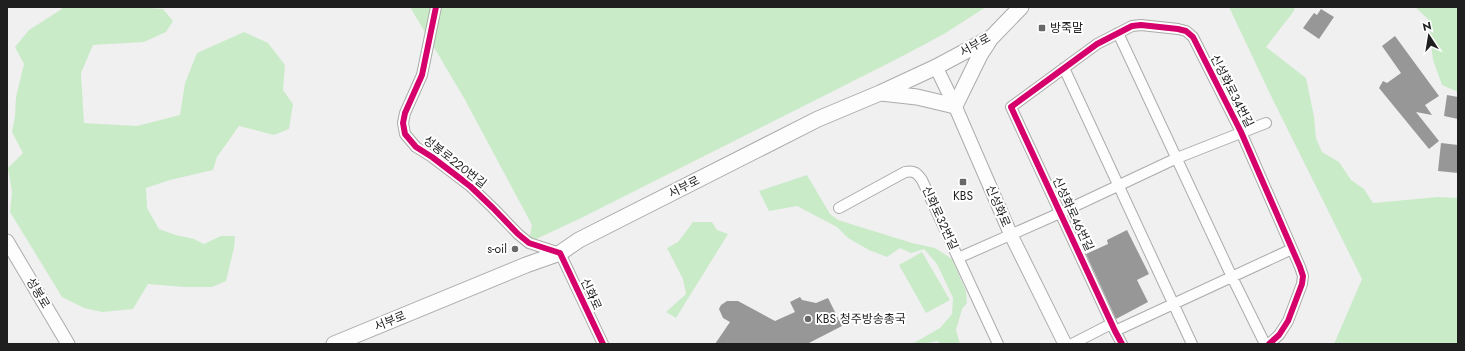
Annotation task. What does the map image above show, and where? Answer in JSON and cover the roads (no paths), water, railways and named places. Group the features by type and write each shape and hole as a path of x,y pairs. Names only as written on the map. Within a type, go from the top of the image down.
{"main road":[{"name":"서부로","path":"334,344 526,265 560,253 579,240 818,119 880,93 936,67 992,38 1021,7"},
{"path":"880,93 917,97 955,106 980,55 992,38"}],"street":[{"name":"성봉로220번길","path":"436,7 422,75 405,113 403,123 406,134 416,147 432,157 470,186 529,243 560,253"},
{"name":"신성화로34번길","path":"1011,107 1097,44 1132,26 1141,24 1178,28 1186,31 1193,37 1241,132 1303,276 1302,284 1288,321 1279,335 1269,344"},
{"path":"1118,33 1232,277 1265,344"},
{"name":"신성화로","path":"936,67 955,106 1011,235 1065,344"},
{"path":"1064,68 1192,344"},
{"name":"신성화로46번길","path":"1011,107 1113,327"},
{"name":"신성화로46번길","path":"958,258 1060,213 1177,158 1266,123"},
{"name":"신화로32번길","path":"839,208 905,172 912,171 917,173 922,180 998,344"},
{"name":"성봉로","path":"7,241 68,344"},
{"path":"1072,344 1174,304 1292,249"},
{"name":"신화로","path":"560,253 602,344"},
{"path":"1113,327 1122,344"}],"place":[{"name":"방죽말","path":"1042,28"},
{"name":"KBS","path":"963,182"},
{"name":"s-oil","path":"515,249"},
{"name":"KBS 청주방송총국","path":"808,319"}]}
